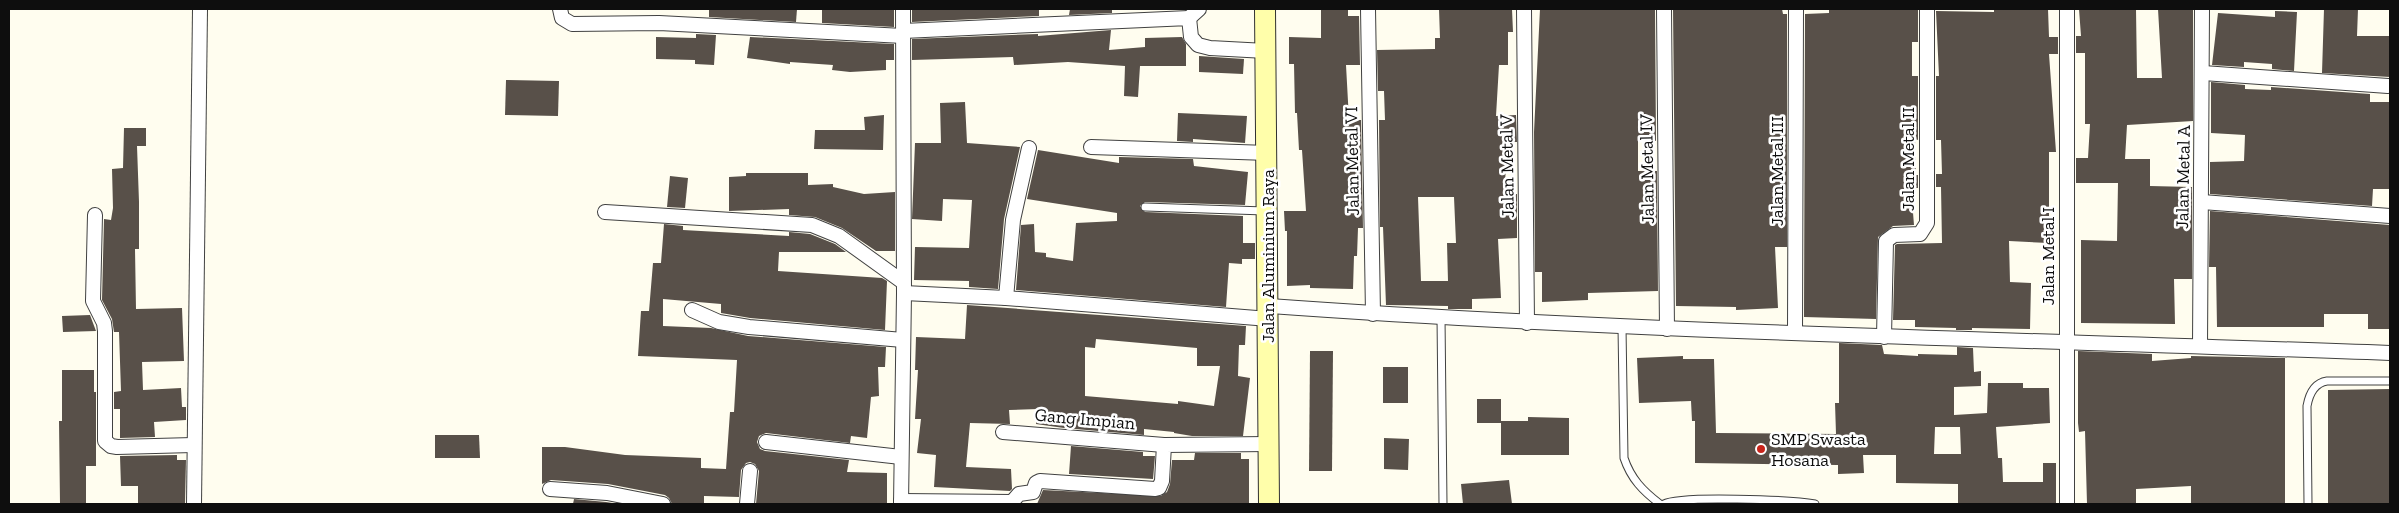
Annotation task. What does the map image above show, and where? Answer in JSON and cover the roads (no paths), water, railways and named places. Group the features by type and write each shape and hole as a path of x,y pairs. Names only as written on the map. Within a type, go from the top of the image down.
{"street":[{"path":"194,504 193,445 200,9"},
{"path":"560,9 562,18 572,24 660,23 903,33 1194,13 1191,37 1201,46 1266,51"},
{"path":"903,9 904,340 901,503 1006,503 1014,501 1018,494 1034,492 1036,483 1040,481 1157,489 1162,481 1164,445"},
{"name":"Jalan Aluminium Raya","path":"1265,9 1268,153 1269,504"},
{"name":"Jalan Metal VI","path":"1368,9 1373,314"},
{"name":"Jalan Metal V","path":"1524,9 1527,323"},
{"name":"Jalan Metal IV","path":"1664,9 1667,329"},
{"name":"Jalan Metal III","path":"1795,333 1796,9"},
{"name":"Jalan Metal II","path":"1884,337 1886,241 1894,235 1920,234 1927,223 1927,9"},
{"name":"Jalan Metal I","path":"2067,9 2067,504"},
{"name":"Jalan Metal A","path":"2200,346 2202,9"},
{"path":"2203,73 2388,86"},
{"path":"1091,147 1268,153"},
{"path":"1006,298 1013,220 1029,148"},
{"path":"2202,202 2390,216"},
{"path":"605,212 812,225 839,236 904,287 1006,298 1269,312 1373,314 1667,329 2390,353"},
{"path":"95,215 93,301 106,330 105,441 111,446 117,447 193,445"},
{"path":"692,310 719,322 749,327 904,340"},
{"name":"Gang Impian","path":"1003,432 1164,445 1269,444"},
{"path":"766,442 901,458"},
{"path":"747,504 750,471"},
{"path":"550,489 608,493 663,504"}],"lane":[{"path":"1145,206 1268,211"},
{"path":"1441,317 1443,504"},
{"path":"1622,327 1624,458 1629,474 1640,487 1660,504"},
{"path":"2308,504 2307,406 2312,391 2322,382 2327,381 2390,381"},
{"path":"1664,504 1674,501 1692,500 1786,500 1815,504"}],"place":[{"name":"SMP Swasta Hosana","path":"1761,449"}]}
